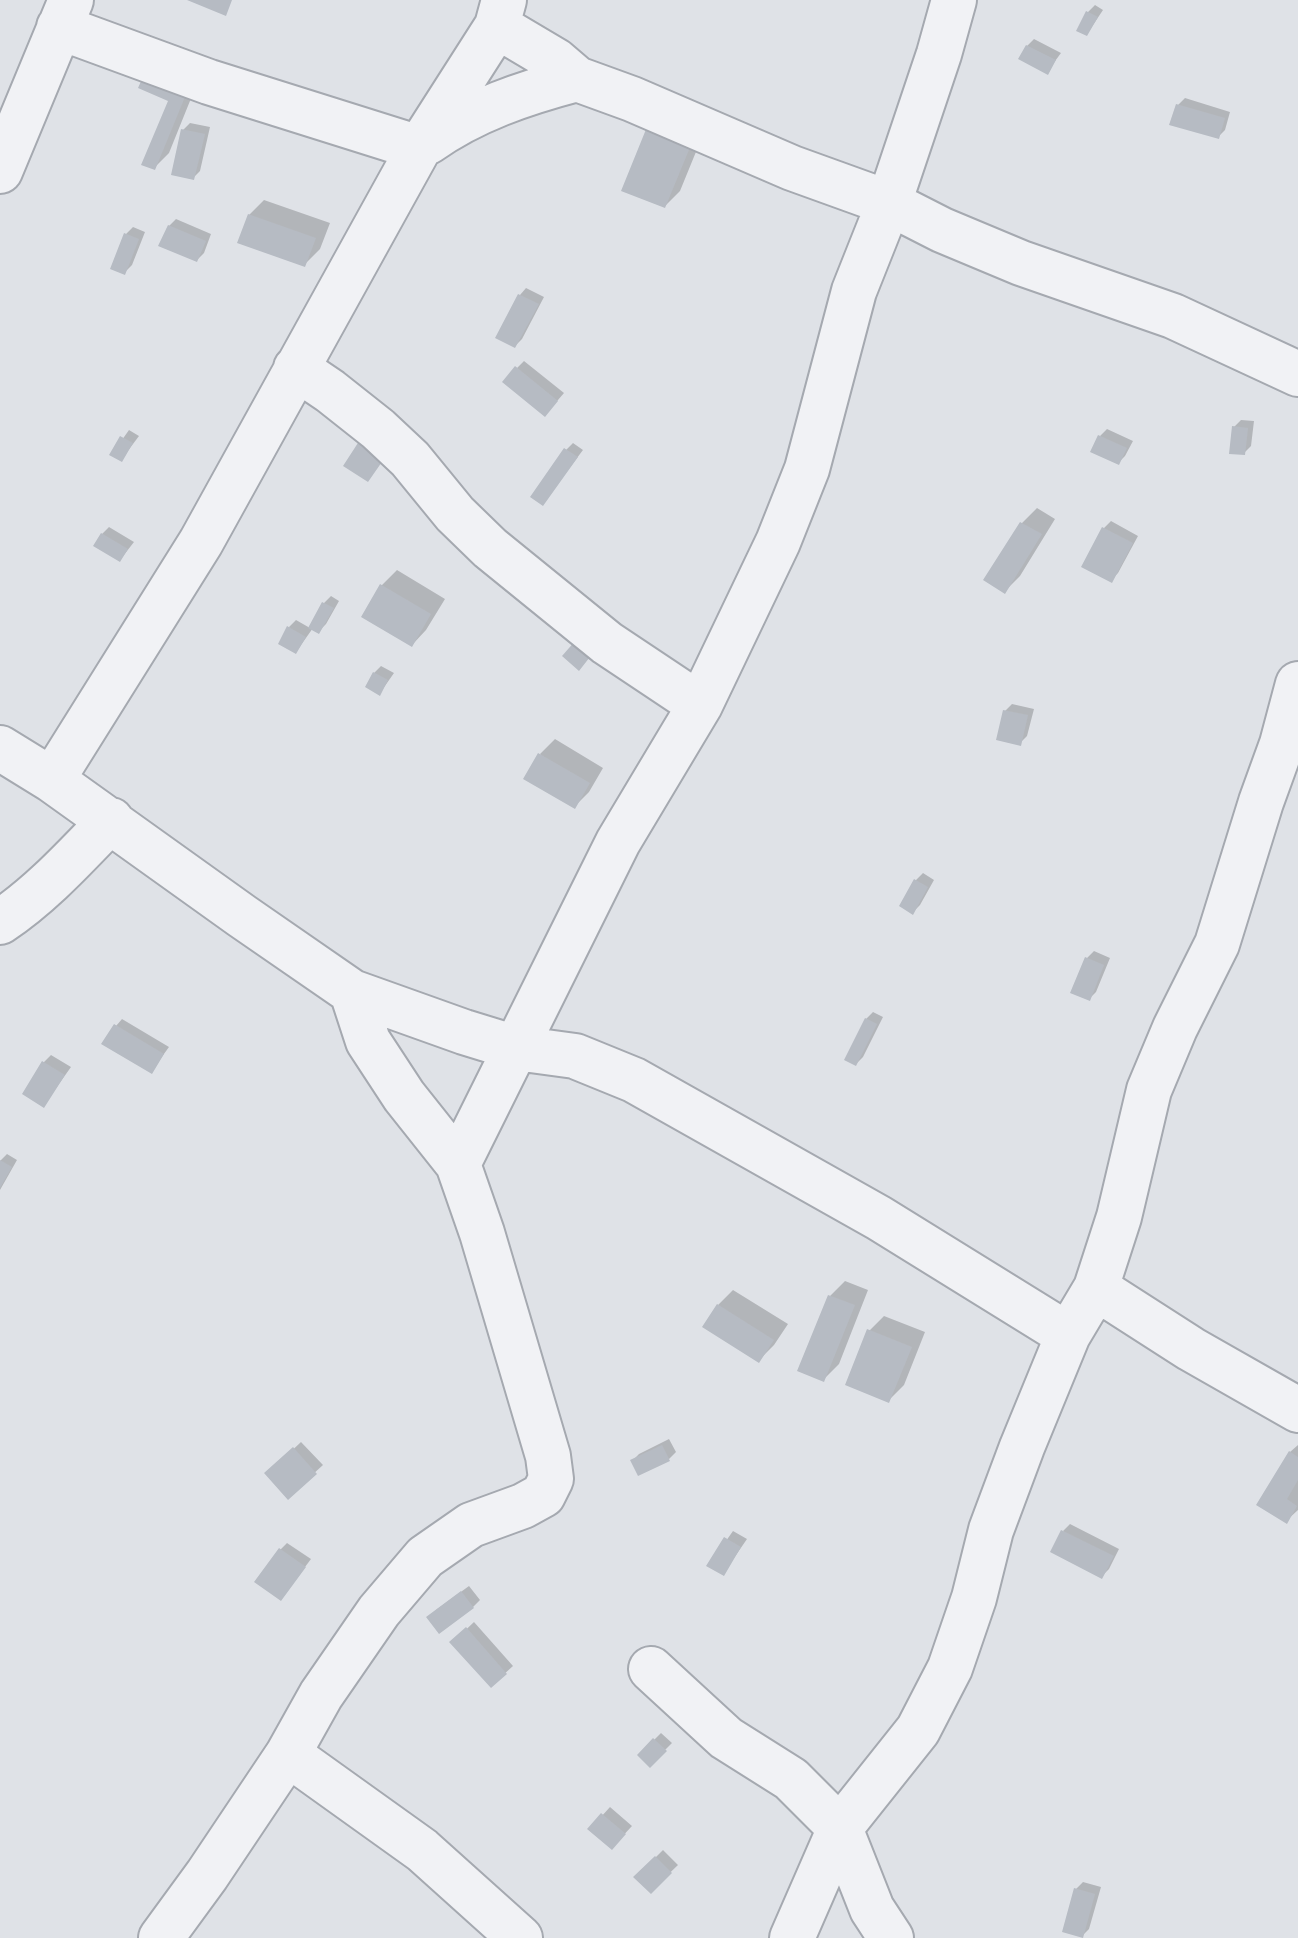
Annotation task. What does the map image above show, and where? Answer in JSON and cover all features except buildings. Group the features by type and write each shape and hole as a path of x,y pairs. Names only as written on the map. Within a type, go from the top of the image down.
{"street":[{"path":"458,1164 618,842 700,705 778,542 807,469 854,291 889,203 954,0"},
{"path":"52,780 201,542 419,148 501,13 577,79 792,168 889,203 942,230 1021,263 1173,316 1298,374"},
{"path":"0,171 65,14 209,82 419,148"},
{"path":"419,148 448,128 489,107 533,90 577,79"},
{"path":"296,368 378,429 410,459 455,514 490,548 607,643 700,705"},
{"path":"792,1938 840,1828 918,1730 950,1668 974,1598 991,1530 1068,1335 1096,1288 1119,1217 1149,1090 1175,1028 1217,944 1282,744 1298,684"},
{"path":"0,748 111,820 352,992 516,1048 575,1056 634,1080 879,1218 1068,1335"},
{"path":"0,922 33,897 111,820"},
{"path":"161,1938 288,1754 329,1683 379,1611 425,1557 471,1525 523,1506 543,1495 551,1479 548,1456 482,1233 458,1164 404,1096 368,1041 352,992"},
{"path":"1096,1288 1191,1349 1298,1410"},
{"path":"651,1669 726,1738 791,1779 840,1828 872,1909 891,1938"},
{"path":"288,1754 422,1850 520,1938"}]}
